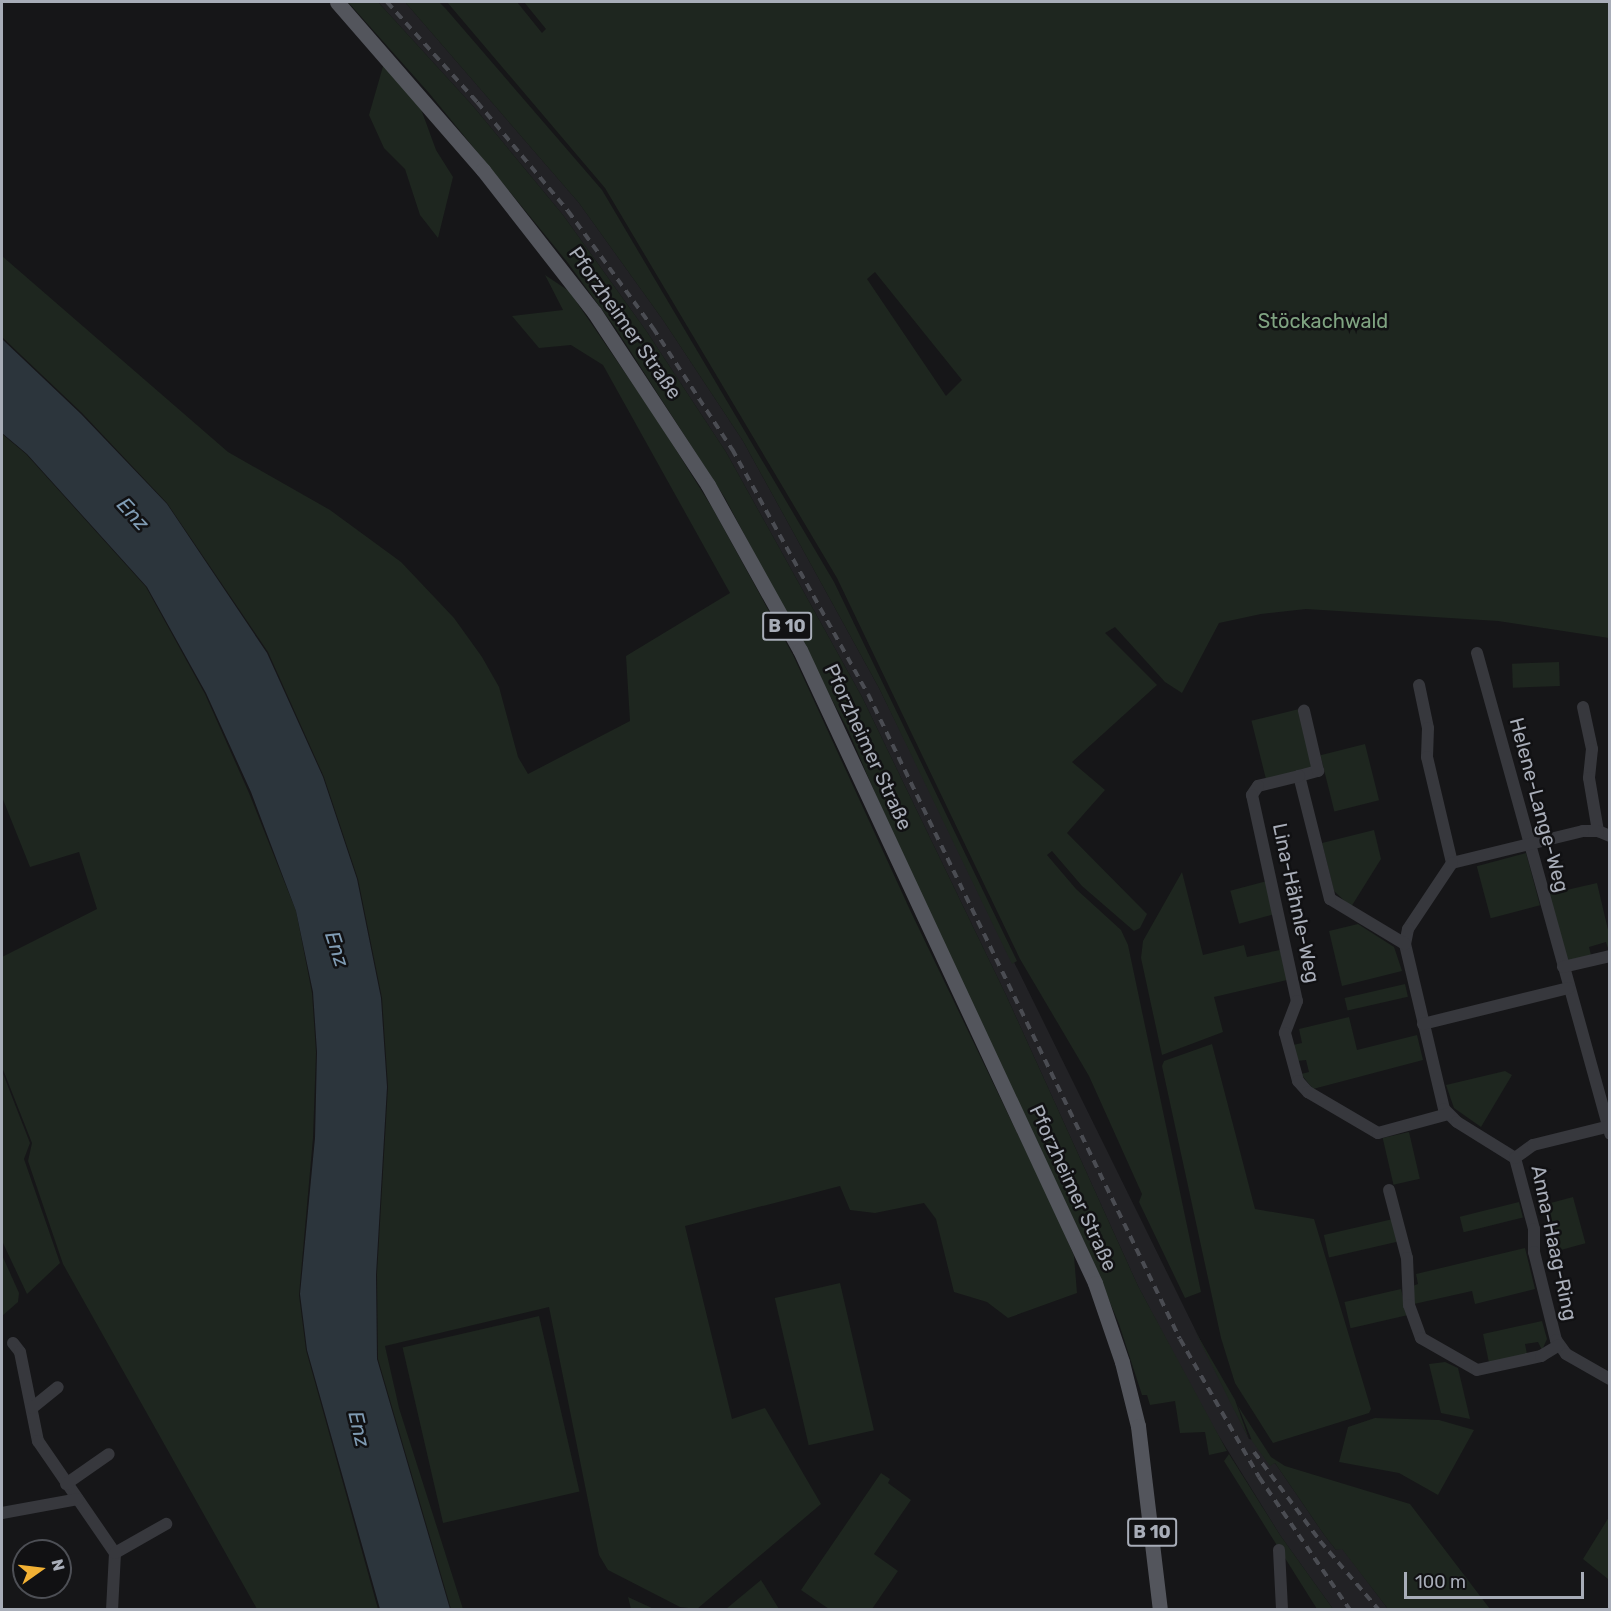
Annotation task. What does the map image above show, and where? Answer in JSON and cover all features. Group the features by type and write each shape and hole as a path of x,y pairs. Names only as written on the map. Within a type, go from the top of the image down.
{"main road":[{"name":"Pforzheimer Straße","path":"337,2 483,170 613,337 708,485 800,650 1095,1283 1122,1362 1138,1426 1160,1610"}],"street":[{"name":"Helene-Lange-Weg","path":"1476,652 1609,1128"},
{"path":"1419,685 1428,728 1427,758 1452,863"},
{"path":"1583,707 1592,750 1589,778 1598,831"},
{"name":"Lina-Hähnle-Weg","path":"1304,711 1318,771 1258,786 1252,795 1297,1001 1285,1033 1296,1078 1308,1092 1378,1133 1448,1114"},
{"name":"Lina-Hähnle-Weg","path":"1299,776 1330,899 1405,944"},
{"path":"1448,1114 1423,1024 1405,944 1408,929 1452,863 1529,844 1598,831 1610,836"},
{"path":"1563,967 1610,956"},
{"path":"1423,1024 1569,988"},
{"name":"Anna-Haag-Ring","path":"1448,1114 1515,1158 1559,1345 1566,1354 1610,1379"},
{"name":"Anna-Haag-Ring","path":"1515,1158 1533,1145 1609,1128"},
{"path":"1389,1190 1407,1257 1409,1305 1421,1338 1477,1370 1541,1356 1559,1345"},
{"path":"13,1343 20,1352 38,1441 115,1553 112,1610"},
{"path":"32,1408 58,1387"},
{"path":"66,1484 109,1454"},
{"path":"2,1513 78,1499"},
{"path":"115,1553 166,1524"},
{"path":"1279,1550 1282,1610"}],"shaded area":[{"path":"378,2 405,2 579,203 663,320 743,441 879,688 1249,1439 1254,1440 1270,1465 1275,1463 1325,1536 1336,1550 1342,1548 1388,1609 1333,1609 1280,1535 1207,1417 1138,1286 1006,995 862,697 726,452 647,332 563,215 473,106"}],"green space":[{"path":"348,2 378,2 473,106 563,215 647,332 726,452 862,697 1006,995 1138,1286 1227,1451 1209,1455 1205,1432 1180,1433 1175,1401 1150,1405 1147,1395 1142,1395 1119,1324 1088,1250 895,840 848,730 725,498 616,329 568,263 429,93"},
{"path":"405,2 439,2 602,190 834,582 1017,961 1012,964 879,688 743,441 663,320 579,203"},
{"name":"Stöckachwald","path":"447,2 517,2 542,33 546,29 524,2 1609,2 1609,638 1498,621 1306,609 1261,614 1219,623 1182,693 1165,682 1115,627 1105,633 1157,685 1072,762 1105,790 1067,833 1147,914 1140,928 1134,931 1082,886 1052,851 1047,855 1076,889 1121,930 1128,945 1201,1292 1185,1298 1139,1202 1142,1194 1089,1076 1020,959 837,578 605,188","holes":["875,272 962,380 946,396 867,279"]},
{"path":"384,63 421,109 436,150 453,177 438,238 420,215 405,169 384,148 369,115"},
{"path":"2,256 228,452 330,510 401,562 454,618 482,657 499,687 518,757 528,774 630,721 626,656 730,593 603,365 571,345 539,348 512,316 563,310 545,275 569,291 656,418 713,509 793,655 910,910 1056,1214 1074,1256 1077,1293 1008,1318 987,1302 954,1292 936,1219 924,1203 875,1213 850,1210 840,1186 685,1226 732,1419 765,1408 821,1504 697,1609 680,1607 608,1570 599,1555 549,1307 385,1346 399,1408 463,1609 451,1609 378,1359 377,1274 388,1087 382,998 358,879 324,777 268,652 167,503 82,413 2,337"},
{"path":"2,434 26,454 146,587 205,694 249,793 296,911 312,993 316,1052 313,1138 299,1295 306,1350 378,1609 257,1609 63,1264 28,1161 32,1143 2,1067 2,957 97,909 79,852 30,867 2,797"},
{"path":"1559,662 1560,686 1513,688 1512,664"},
{"path":"1299,709 1314,767 1266,779 1251,721"},
{"path":"1365,744 1379,800 1334,811 1320,755"},
{"path":"1374,830 1381,859 1351,907 1334,891 1322,843"},
{"path":"1526,853 1540,905 1491,918 1477,866"},
{"path":"1182,872 1203,955 1244,945 1247,957 1280,950 1287,980 1214,997 1223,1032 1162,1055 1141,958 1143,941"},
{"path":"1267,881 1276,914 1239,924 1230,891"},
{"path":"1597,883 1609,934 1609,951 1606,942 1589,947 1591,955 1567,961 1549,894"},
{"path":"1358,924 1394,947 1402,971 1342,986 1329,931"},
{"path":"1405,984 1408,997 1348,1011 1345,998"},
{"path":"1349,1017 1357,1050 1417,1035 1423,1060 1313,1089 1301,1074 1309,1072 1306,1060 1297,1061 1293,1045 1302,1043 1299,1029"},
{"path":"1212,1044 1255,1209 1314,1219 1371,1409 1369,1413 1273,1443 1235,1383 1221,1338 1162,1066 1164,1061"},
{"path":"2,1071 30,1143 24,1159 60,1263 27,1294 2,1241"},
{"path":"1505,1071 1512,1075 1481,1127 1454,1108 1446,1085"},
{"path":"1409,1132 1420,1179 1393,1185 1383,1138"},
{"path":"1573,1197 1585,1243 1554,1252 1541,1206"},
{"path":"1519,1202 1523,1218 1464,1232 1460,1217"},
{"path":"1393,1219 1398,1241 1329,1257 1324,1235"},
{"path":"1525,1248 1535,1289 1475,1304 1472,1291 1414,1304 1410,1287 1418,1284 1416,1274"},
{"path":"2,1255 19,1293 18,1302 2,1316"},
{"path":"840,1283 874,1430 809,1445 775,1298"},
{"path":"1401,1289 1407,1315 1351,1328 1344,1302"},
{"path":"539,1316 579,1491 443,1523 403,1347"},
{"path":"1542,1321 1547,1339 1542,1350 1538,1342 1525,1344 1527,1354 1489,1363 1483,1334"},
{"path":"1195,1331 1235,1400 1249,1439 1231,1404"},
{"path":"1445,1362 1458,1368 1470,1419 1441,1413 1429,1364"},
{"path":"1238,1406 1271,1457 1285,1466 1410,1504 1490,1609 1388,1609 1342,1549 1336,1550 1325,1536 1275,1463 1270,1466 1252,1441"},
{"path":"1375,1418 1439,1420 1474,1430 1438,1495 1399,1473 1339,1462 1348,1427"},
{"path":"1229,1454 1280,1535 1333,1609 1317,1609 1224,1461"},
{"path":"881,1473 890,1479 888,1483 911,1500 874,1554 898,1571 872,1609 829,1609 801,1590"},
{"path":"1609,1517 1610,1576 1608,1579 1583,1559"},
{"path":"761,1580 779,1609 726,1609"},
{"path":"628,1597 654,1609 631,1609"}],"water":[{"name":"Enz","path":"2,339 81,414 167,504 267,653 323,777 357,879 381,998 387,1087 376,1275 377,1359 450,1609 380,1609 307,1350 300,1294 315,1138 317,1052 313,992 296,911 251,792 206,693 147,587 27,454 2,433"}],"railway":[{"path":"387,2 477,102 568,211 653,328 732,449 868,694 1180,1339 1259,1477 1350,1610"},
{"path":"1254,1452 1320,1541 1379,1610"}]}
